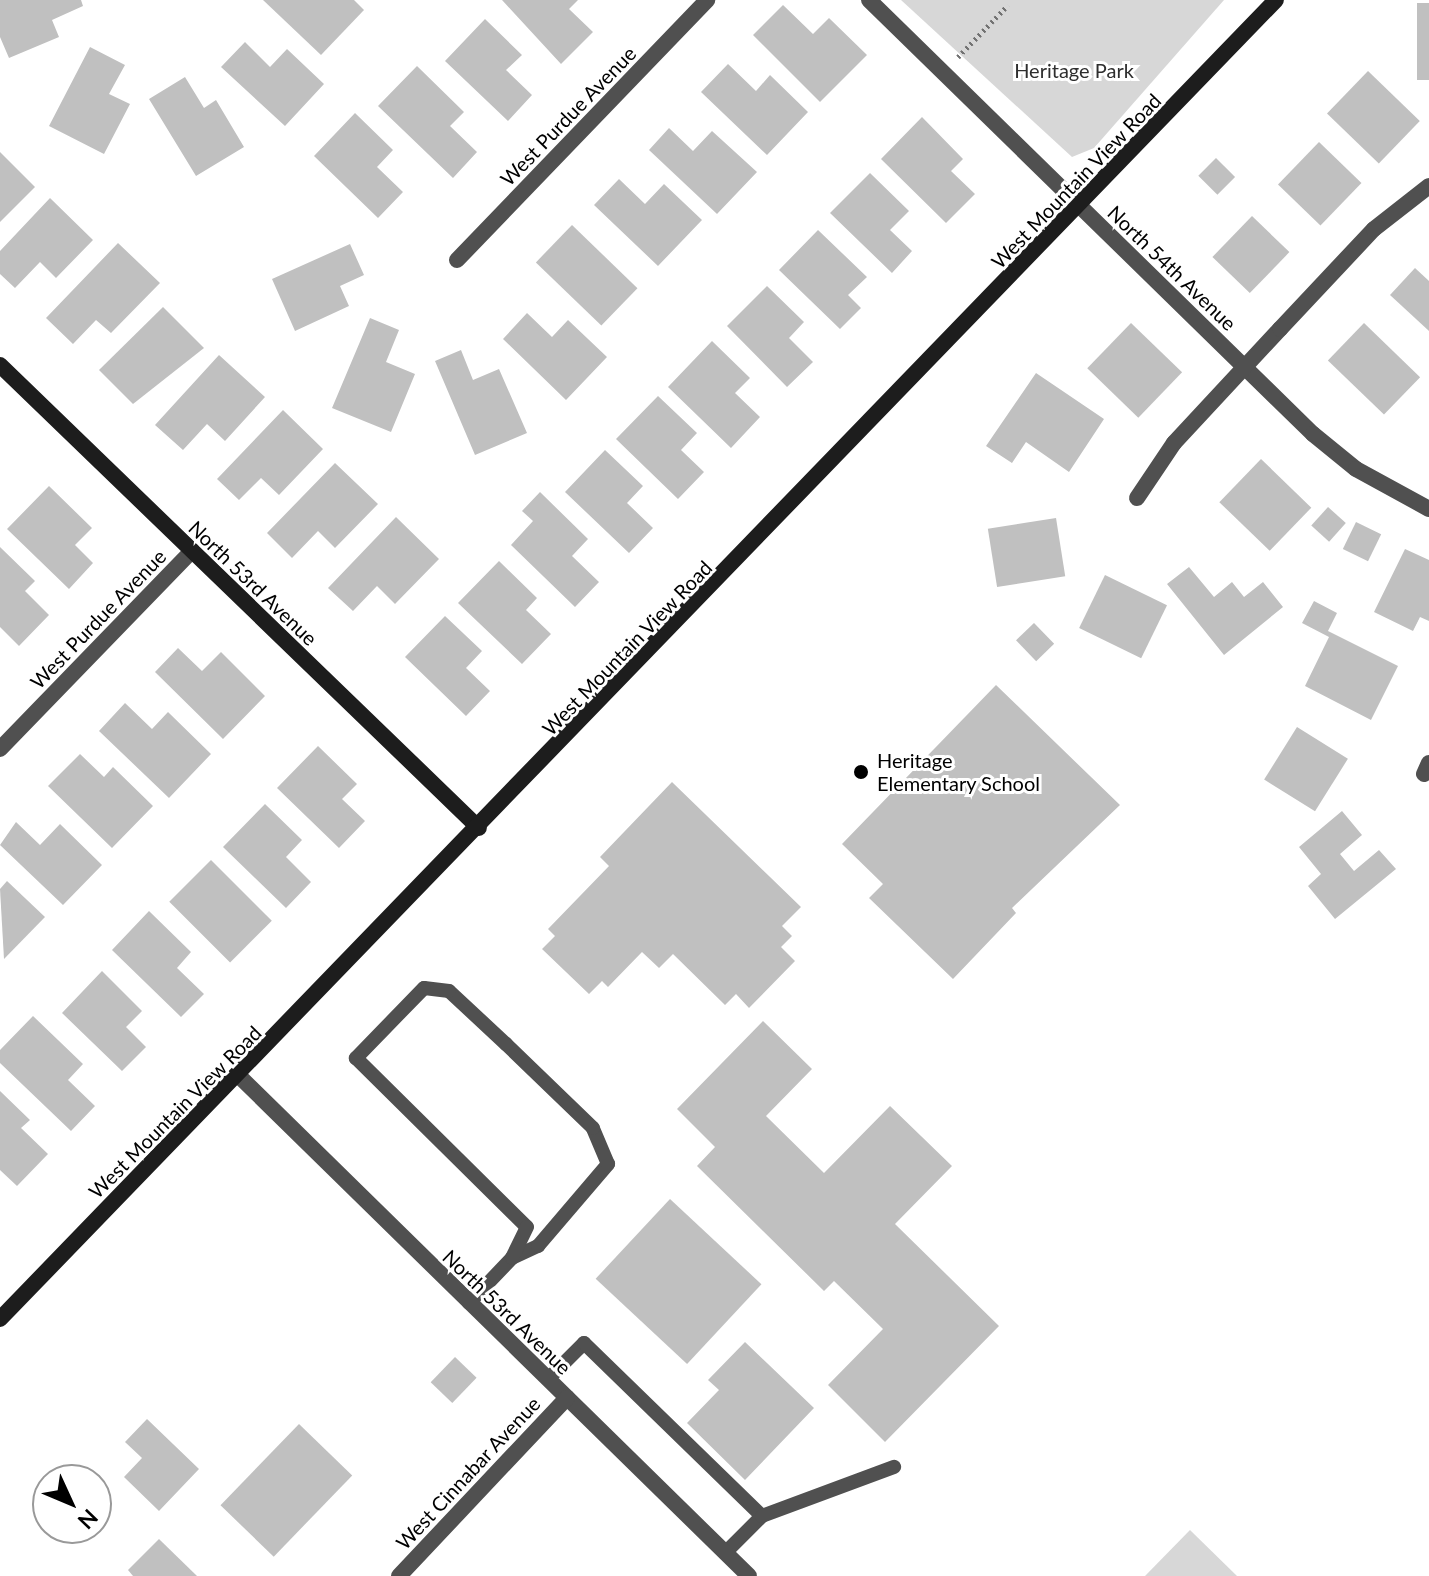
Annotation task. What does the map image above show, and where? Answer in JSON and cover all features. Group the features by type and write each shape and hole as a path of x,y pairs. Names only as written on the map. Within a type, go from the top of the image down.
{"street":[{"name":"West Purdue Avenue","path":"457,260 707,0"},
{"name":"North 54th Avenue","path":"869,0 1356,469 1429,509"},
{"name":"West Mountain View Road","path":"0,1319 479,828 1276,0"},
{"path":"1137,498 1174,443 1374,229 1429,186"},
{"name":"North 53rd Avenue","path":"0,365 479,828"},
{"name":"West Purdue Avenue","path":"0,749 192,551"},
{"name":"North 53rd Avenue","path":"239,1076 749,1576"},
{"name":"West Cinnabar Avenue","path":"399,1576 567,1398"}],"lane":[{"path":"469,1303 512,1258 527,1227 356,1058 424,988 449,991 605,1147 605,1175 538,1246 512,1258"},
{"path":"548,1379 584,1343 762,1516"},
{"path":"725,1553 762,1516 894,1467"}],"path":[{"path":"943,72 1008,5"}],"green space":[{"name":"Heritage Park","path":"901,0 1224,0 1094,148 1072,157"},
{"path":"1190,1530 1237,1576 1145,1576"}],"building":[{"path":"0,0 81,0 83,6 52,20 59,37 9,58 0,37"},
{"path":"263,0 354,0 364,10 321,55"},
{"path":"502,0 578,0 569,9 593,32 561,64"},
{"path":"1417,3 1429,3 1429,80 1417,80"},
{"path":"783,5 813,34 829,18 867,55 820,102 753,35"},
{"path":"485,19 522,55 506,70 532,95 508,121 445,61"},
{"path":"245,42 270,67 287,49 324,84 285,126 221,67"},
{"path":"90,47 125,65 109,94 130,104 104,154 49,126"},
{"path":"728,64 756,91 770,75 808,112 767,155 701,92"},
{"path":"417,66 464,112 450,126 477,152 453,178 378,106"},
{"path":"1368,71 1420,121 1379,163 1327,113"},
{"path":"185,77 204,108 216,100 244,147 196,176 149,99"},
{"path":"355,113 393,150 377,167 403,192 378,218 314,156"},
{"path":"922,117 963,159 951,171 975,194 946,223 881,159"},
{"path":"669,128 693,151 712,131 757,172 717,214 649,150"},
{"path":"1319,142 1361,183 1320,225 1278,184"},
{"path":"0,152 35,187 0,222"},
{"path":"1216,158 1235,177 1217,195 1198,176"},
{"path":"870,173 909,211 890,230 912,251 892,273 830,213"},
{"path":"619,179 645,204 664,184 702,220 658,266 594,205"},
{"path":"50,198 93,240 56,278 40,262 15,288 0,274 0,251"},
{"path":"1252,216 1289,252 1250,293 1212,257"},
{"path":"572,225 637,288 601,326 536,262"},
{"path":"818,230 867,277 848,295 861,308 840,329 779,270"},
{"path":"118,243 160,283 111,333 96,320 73,344 46,318"},
{"path":"350,244 364,275 340,286 349,306 295,331 272,279"},
{"path":"1415,268 1429,281 1429,331 1390,295"},
{"path":"767,286 804,322 789,338 813,362 787,387 727,326"},
{"path":"163,307 204,348 133,404 99,370"},
{"path":"527,313 552,337 568,320 607,357 566,400 503,339"},
{"path":"370,318 399,330 386,362 415,374 391,432 332,408"},
{"path":"1131,323 1182,372 1138,418 1087,368"},
{"path":"1364,323 1420,377 1384,415 1328,360"},
{"path":"712,341 750,378 735,393 760,417 731,448 668,387"},
{"path":"461,350 473,380 499,369 527,433 475,455 435,361"},
{"path":"219,355 265,397 225,441 207,424 183,450 155,425"},
{"path":"1036,373 1104,419 1069,472 1026,442 1012,463 986,446"},
{"path":"658,396 697,433 681,450 704,472 678,499 616,439"},
{"path":"283,410 323,449 279,495 261,478 239,500 217,479"},
{"path":"605,450 643,486 627,503 653,528 629,553 565,492"},
{"path":"1261,459 1311,508 1270,551 1219,502"},
{"path":"335,463 378,504 335,548 318,531 292,558 267,533"},
{"path":"49,486 92,528 75,545 93,563 69,589 7,529"},
{"path":"540,492 588,539 572,556 599,582 575,607 511,545 533,521 522,511"},
{"path":"1328,507 1346,523 1329,542 1311,526"},
{"path":"396,517 439,559 395,604 377,586 353,611 328,588"},
{"path":"1056,518 1065,576 997,587 988,529"},
{"path":"1356,522 1381,534 1368,561 1343,549"},
{"path":"0,547 35,581 25,591 49,615 19,646 0,627"},
{"path":"1405,549 1429,560 1429,621 1420,617 1413,631 1374,612"},
{"path":"499,561 537,598 526,610 551,634 522,664 458,603"},
{"path":"1189,567 1214,597 1232,582 1244,597 1263,582 1283,607 1224,655 1167,584"},
{"path":"1105,575 1167,605 1141,658 1079,628"},
{"path":"1314,601 1337,613 1328,631 1398,666 1371,720 1305,686 1329,637 1302,623"},
{"path":"445,616 482,651 466,668 490,691 466,716 405,657"},
{"path":"1034,623 1054,644 1036,661 1016,640"},
{"path":"178,648 202,671 221,652 265,696 223,739 155,672"},
{"path":"996,685 1120,805 1012,908 1016,913 953,979 869,898 883,884 842,844"},
{"path":"125,703 152,729 168,712 211,754 169,798 99,731"},
{"path":"1297,727 1348,759 1315,811 1264,780"},
{"path":"318,746 357,784 342,799 365,821 339,848 277,788"},
{"path":"80,754 104,777 113,767 153,806 112,848 48,786"},
{"path":"672,782 801,907 782,926 792,936 781,947 795,961 749,1008 736,994 725,1005 673,954 659,968 642,952 608,987 602,981 589,994 542,949 555,936 548,929 609,866 600,857"},
{"path":"265,804 302,840 286,857 311,882 286,908 223,847"},
{"path":"1342,811 1362,835 1340,854 1354,871 1379,850 1396,869 1335,919 1308,886 1321,874 1299,847"},
{"path":"16,822 40,845 60,824 102,865 63,905 0,845"},
{"path":"211,860 272,921 230,963 169,902"},
{"path":"7,881 45,917 4,959 0,889"},
{"path":"149,911 191,952 177,968 204,994 181,1017 112,950"},
{"path":"102,971 142,1011 126,1027 146,1047 122,1071 62,1013"},
{"path":"33,1016 83,1064 68,1080 95,1106 71,1131 0,1063 0,1050"},
{"path":"763,1021 812,1069 766,1116 824,1173 890,1106 952,1166 895,1224 999,1326 885,1442 828,1385 883,1329 834,1281 824,1291 697,1166 715,1147 677,1109"},
{"path":"0,1091 30,1120 21,1128 48,1154 17,1186 0,1170"},
{"path":"670,1199 761,1284 687,1364 596,1279"},
{"path":"745,1342 814,1408 745,1480 687,1423 719,1390 708,1380"},
{"path":"455,1357 477,1378 452,1403 431,1382"},
{"path":"147,1419 199,1469 159,1511 124,1477 142,1458 125,1442"},
{"path":"299,1424 352,1475 274,1557 221,1505"},
{"path":"159,1539 197,1576 133,1576 128,1570"}],"place":[{"name":"Heritage Elementary School","path":"861,772"}]}
